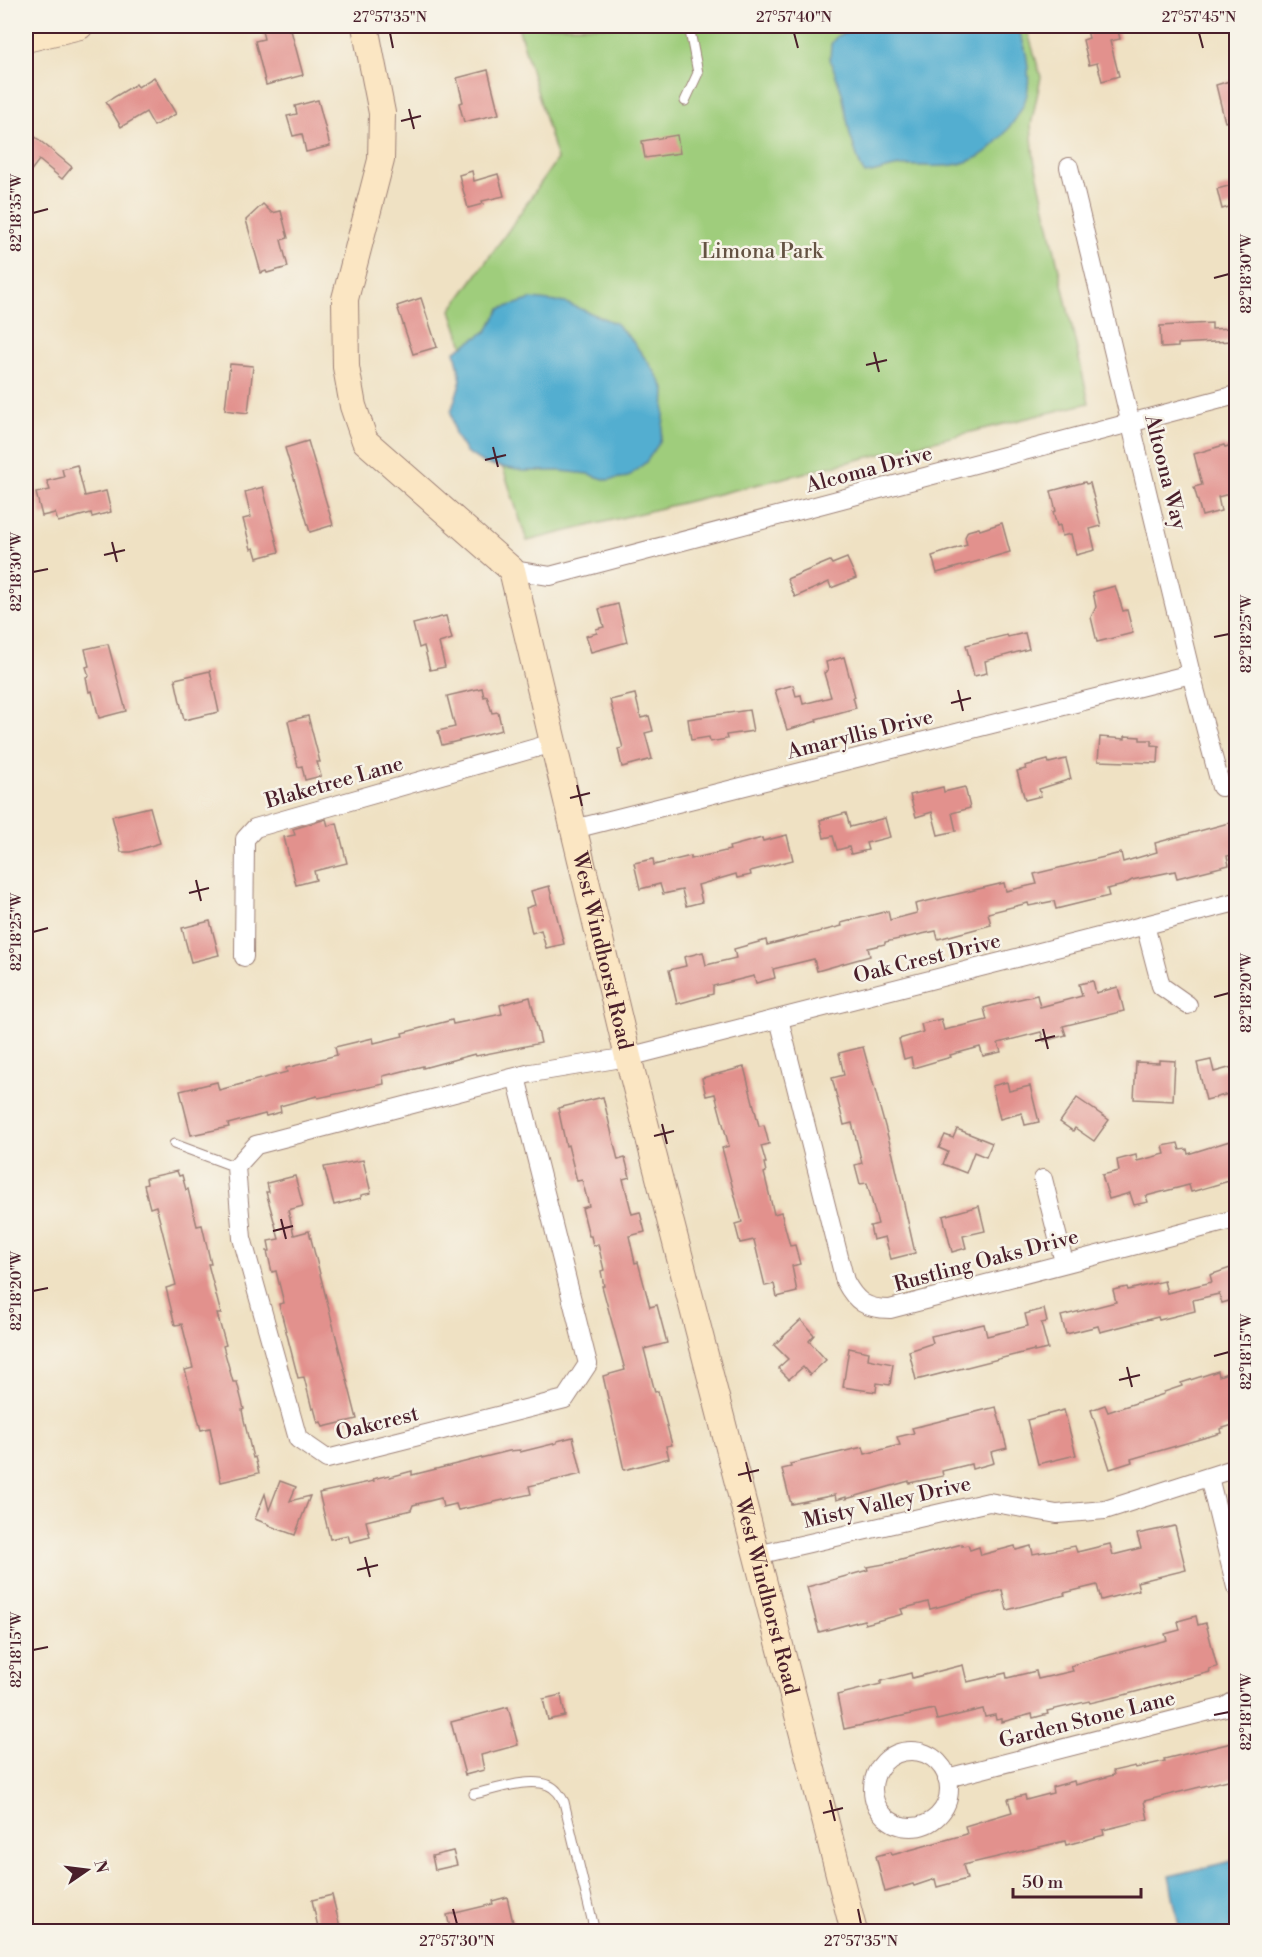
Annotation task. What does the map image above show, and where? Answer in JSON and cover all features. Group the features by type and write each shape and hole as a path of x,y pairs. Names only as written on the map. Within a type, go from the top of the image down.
{"street":[{"path":"26,39 80,26"},
{"path":"365,26 382,113 381,160 345,299 346,367 354,406 365,441 512,570"},
{"name":"Altoona Way","path":"1069,166 1191,674 1221,787"},
{"name":"Alcoma Drive","path":"512,570 550,576 1236,395"},
{"name":"West Windhorst Road","path":"512,570 628,1057 854,1932"},
{"name":"Amaryllis Drive","path":"574,829 1191,674"},
{"name":"Blaketree Lane","path":"244,957 245,839 255,828 553,743"},
{"name":"Oak Crest Drive","path":"628,1057 1236,902"},
{"path":"1145,926 1161,986 1188,1005"},
{"name":"Rustling Oaks Drive","path":"779,1018 845,1281 853,1295 874,1309 890,1309 1236,1219"},
{"path":"236,1167 256,1145 516,1077 628,1057"},
{"name":"Oakcrest","path":"236,1167 242,1238 298,1439 327,1459 566,1399 588,1364 516,1077"},
{"path":"1043,1179 1064,1262"},
{"name":"Misty Valley Drive","path":"757,1555 989,1502 1057,1514 1105,1510 1236,1468"},
{"path":"1209,1478 1236,1587"},
{"name":"Garden Stone Lane","path":"947,1778 1225,1707 1236,1700"},
{"path":"912,1750 929,1756 942,1768 947,1778 948,1791 945,1804 938,1815 928,1823 916,1826 897,1824 881,1812 875,1801 873,1788 880,1766 900,1752 912,1750"}],"lane":[{"path":"685,101 698,73 689,26"},
{"path":"174,1144 236,1167"},
{"path":"474,1794 536,1782 548,1785 557,1791 564,1802 595,1932"}],"green space":[{"name":"Limona Park","path":"518,26 1026,26 1041,77 1031,125 1034,159 1089,403 527,541 451,310 557,159"}],"water":[{"path":"864,26 1016,26 1025,48 1028,88 1016,119 991,147 964,163 901,166 865,174 850,135 842,93 830,59 831,44 837,36"},
{"path":"532,299 566,303 615,323 631,339 665,389 664,419 660,442 646,462 628,477 607,480 588,474 523,471 485,464 466,452 455,435 451,412 461,380 455,351 487,331 500,309"},
{"path":"1236,1860 1236,1931 1180,1931 1169,1876"}],"building":[{"path":"261,26 288,26 303,75 266,85 255,41 264,39"},
{"path":"1086,26 1117,26 1120,39 1110,41 1119,76 1102,81 1097,63 1089,65 1083,40 1089,38"},
{"path":"488,70 499,114 464,122 459,103 463,102 457,78"},
{"path":"154,77 176,114 154,126 146,112 121,127 106,102 136,84 138,87"},
{"path":"1236,79 1236,120 1225,122 1216,85"},
{"path":"318,100 330,146 306,152 302,134 293,136 287,116 297,114 295,106"},
{"path":"33,135 72,167 62,179 39,160 26,177 26,145"},
{"path":"677,135 680,153 645,158 642,141"},
{"path":"472,171 474,181 498,174 504,196 482,201 483,204 468,208 459,175"},
{"path":"1236,184 1236,205 1222,209 1217,189"},
{"path":"263,204 272,213 281,211 288,238 281,240 288,267 267,273 266,271 261,273 246,220"},
{"path":"421,298 437,347 413,354 397,306"},
{"path":"1212,323 1212,329 1231,328 1232,341 1178,344 1178,347 1161,348 1160,326"},
{"path":"230,364 253,366 248,413 225,410"},
{"path":"308,441 333,525 310,532 285,448"},
{"path":"1236,444 1236,492 1218,497 1221,511 1202,516 1194,487 1202,485 1194,454 1224,445 1225,447"},
{"path":"77,465 85,496 106,491 111,512 92,517 91,513 58,522 55,513 42,516 36,493 50,490 47,481 64,477 62,469"},
{"path":"1085,482 1090,483 1101,526 1090,529 1095,550 1076,555 1071,534 1062,536 1060,525 1057,526 1051,491"},
{"path":"263,487 279,552 257,558 254,548 251,549 243,519 251,517 245,492"},
{"path":"1002,523 1010,552 937,573 932,556 967,545 965,537 968,531"},
{"path":"847,558 856,578 831,588 829,582 795,597 787,579 830,561 832,564"},
{"path":"1115,586 1123,611 1127,610 1133,633 1097,642 1091,617 1096,607 1093,592"},
{"path":"618,604 627,642 591,652 586,636 597,633 596,629 604,627 599,609"},
{"path":"446,616 452,639 439,643 445,667 430,670 424,646 419,648 413,624"},
{"path":"1025,633 1029,649 985,661 987,673 974,676 966,645"},
{"path":"108,644 126,711 99,718 92,691 89,692 86,677 89,676 86,667 89,666 85,649"},
{"path":"844,657 856,708 787,730 775,690 793,685 796,696 801,695 803,704 831,697 824,673 828,671 826,662"},
{"path":"210,671 219,712 184,720 175,679"},
{"path":"482,688 492,713 498,712 502,730 442,745 438,731 455,727 447,696"},
{"path":"635,694 641,718 649,716 653,731 645,733 652,759 622,767 618,749 623,748 610,700"},
{"path":"749,710 753,731 726,735 727,739 710,742 709,737 691,740 688,719"},
{"path":"308,716 320,762 317,762 321,776 305,780 302,766 298,767 288,721"},
{"path":"1125,736 1152,740 1152,745 1159,746 1158,763 1098,761 1100,737 1125,739"},
{"path":"1066,759 1071,779 1039,789 1041,796 1025,800 1017,771 1026,769 1025,766 1048,760 1049,763"},
{"path":"943,787 944,792 965,787 970,808 952,813 956,831 938,835 932,812 916,817 910,795"},
{"path":"150,807 160,843 131,852 121,852 112,816"},
{"path":"846,813 850,827 885,818 890,837 866,843 868,850 851,854 849,847 837,850 833,836 824,838 820,820"},
{"path":"326,819 328,826 337,823 347,863 314,871 316,880 296,885 284,837 295,835 293,829"},
{"path":"1236,821 1236,854 1227,856 1229,865 1177,878 1175,871 1132,880 1124,885 1107,889 1109,896 1056,909 1054,901 1029,906 1028,903 988,913 991,925 938,939 936,931 885,942 885,944 868,948 870,956 817,971 814,959 773,969 775,978 756,983 754,976 713,986 713,994 677,1004 669,970 686,966 684,957 703,952 706,965 736,958 734,949 766,940 767,945 842,926 841,923 888,911 890,920 917,913 915,904 1004,883 1006,891 1037,884 1034,874 1121,853 1123,862 1157,852 1155,843"},
{"path":"787,835 793,860 750,871 751,875 737,878 736,874 698,885 702,902 686,906 682,890 663,894 660,884 640,889 634,863 653,859 654,865 691,856 691,859 730,850 729,847 762,838 763,841"},
{"path":"549,886 564,944 546,948 541,930 532,933 526,908 535,905 531,891"},
{"path":"210,921 219,955 191,962 182,928"},
{"path":"1093,981 1096,993 1118,987 1124,1011 1063,1026 1066,1035 1044,1041 1041,1032 998,1043 1001,1052 983,1056 980,1047 913,1068 911,1057 904,1059 899,1039 923,1032 921,1024 941,1019 944,1030 987,1020 984,1008 1037,995 1040,1007 1082,996 1079,984"},
{"path":"530,997 541,1043 476,1056 475,1054 383,1076 384,1084 318,1098 317,1096 280,1106 281,1112 266,1116 265,1114 228,1124 229,1127 191,1135 180,1091 217,1082 219,1090 287,1072 286,1068 337,1055 335,1047 373,1038 374,1043 452,1020 453,1024 502,1014 500,1005"},
{"path":"863,1047 893,1155 915,1253 891,1259 885,1237 873,1240 870,1226 878,1224 867,1183 860,1184 855,1165 862,1163 852,1123 844,1125 832,1078 844,1075 839,1053"},
{"path":"1159,1060 1175,1061 1173,1101 1134,1099 1136,1062 1159,1063"},
{"path":"1211,1060 1214,1072 1236,1066 1236,1092 1206,1100 1197,1063"},
{"path":"744,1067 759,1126 764,1125 769,1144 761,1146 766,1163 764,1163 766,1172 764,1173 774,1214 781,1212 790,1246 795,1245 800,1264 792,1266 797,1292 777,1297 774,1284 765,1286 754,1240 740,1243 735,1224 742,1222 722,1148 729,1146 715,1094 706,1096 702,1078"},
{"path":"1007,1082 1009,1091 1030,1086 1039,1122 1025,1125 1022,1113 1000,1119 992,1086"},
{"path":"603,1097 618,1160 625,1158 630,1177 623,1179 632,1214 640,1212 645,1232 629,1236 635,1263 638,1262 650,1307 657,1305 667,1343 644,1349 672,1445 666,1446 669,1458 624,1470 603,1376 625,1370 602,1286 604,1286 601,1271 604,1270 598,1244 593,1246 582,1208 589,1206 582,1180 577,1181 568,1145 566,1146 558,1108"},
{"path":"1077,1098 1109,1120 1094,1141 1075,1128 1073,1131 1060,1122"},
{"path":"957,1129 992,1143 986,1157 974,1152 966,1173 943,1164 948,1152 939,1148 945,1135 953,1138"},
{"path":"1236,1139 1236,1179 1191,1192 1189,1185 1146,1196 1148,1202 1134,1205 1130,1193 1109,1199 1102,1175 1119,1171 1117,1160 1136,1155 1137,1161 1165,1154 1163,1146 1178,1143 1180,1150 1187,1149 1188,1154"},
{"path":"363,1160 371,1193 334,1205 324,1167"},
{"path":"177,1171 179,1176 182,1175 186,1190 188,1189 197,1226 202,1225 211,1264 208,1264 221,1314 217,1314 226,1345 223,1346 233,1382 237,1382 253,1458 255,1457 259,1473 221,1482 210,1428 201,1430 185,1370 193,1368 182,1324 175,1325 166,1288 176,1285 156,1206 150,1208 144,1185 147,1184 146,1178"},
{"path":"295,1176 303,1206 288,1210 294,1235 309,1231 357,1419 323,1427 321,1422 318,1423 314,1408 312,1409 304,1377 298,1378 279,1304 284,1303 276,1271 272,1272 267,1251 270,1251 268,1241 279,1239 266,1192 269,1192 267,1183"},
{"path":"979,1206 985,1231 963,1236 966,1248 952,1252 943,1216"},
{"path":"1236,1266 1236,1299 1222,1303 1219,1294 1193,1300 1195,1311 1159,1320 1158,1317 1100,1332 1098,1326 1066,1334 1061,1316 1116,1302 1113,1290 1127,1287 1128,1290 1164,1281 1167,1293 1212,1282 1210,1275"},
{"path":"1044,1309 1047,1322 1041,1323 1048,1349 1034,1352 1034,1350 916,1380 909,1351 933,1343 931,1336 984,1324 987,1336 1028,1326 1025,1314"},
{"path":"801,1320 814,1335 809,1341 826,1360 810,1375 803,1367 789,1379 778,1368 788,1359 774,1345"},
{"path":"849,1348 869,1352 868,1359 893,1364 890,1385 877,1383 876,1392 843,1387"},
{"path":"1236,1370 1236,1424 1220,1429 1221,1433 1131,1459 1132,1462 1110,1469 1091,1410 1105,1405 1108,1412 1164,1394 1164,1392 1182,1386 1181,1383 1218,1371 1219,1376"},
{"path":"996,1407 1007,1448 991,1452 994,1463 972,1469 971,1464 942,1471 943,1476 909,1483 909,1481 846,1499 846,1497 836,1500 835,1495 791,1504 782,1469 791,1467 790,1464 863,1447 865,1454 900,1445 897,1437 914,1433 912,1428"},
{"path":"1064,1410 1076,1455 1038,1464 1027,1420"},
{"path":"573,1437 582,1474 529,1486 531,1494 458,1510 456,1504 443,1507 441,1498 413,1505 411,1510 366,1521 370,1537 350,1542 348,1535 330,1539 319,1493 374,1481 373,1479 389,1475 390,1477 412,1471 412,1475 509,1451 520,1450 520,1452"},
{"path":"280,1481 296,1487 290,1501 310,1496 295,1535 255,1519 265,1494 269,1510"},
{"path":"1175,1526 1186,1570 1137,1582 1139,1590 1101,1600 1097,1585 1007,1610 1002,1590 930,1609 928,1602 901,1609 903,1614 865,1624 864,1620 819,1632 807,1587 868,1570 867,1567 962,1544 962,1546 968,1545 970,1550 979,1547 981,1555 1015,1546 1016,1550 1031,1546 1033,1554 1075,1546 1077,1552 1110,1544 1113,1555 1141,1548 1137,1534"},
{"path":"1196,1616 1198,1625 1206,1623 1217,1667 1209,1669 1210,1672 1124,1695 1047,1711 1048,1714 1033,1718 1032,1714 1002,1722 1002,1719 996,1720 995,1715 985,1717 983,1709 937,1720 934,1709 844,1729 837,1695 881,1684 881,1681 911,1673 912,1678 963,1665 967,1682 1006,1673 1007,1678 1036,1671 1038,1679 1073,1671 1071,1666 1082,1662 1167,1640 1165,1634 1180,1630 1178,1621"},
{"path":"561,1695 565,1716 548,1720 543,1699"},
{"path":"508,1707 518,1745 481,1755 484,1770 465,1775 451,1722"},
{"path":"1236,1742 1236,1778 1144,1801 1148,1819 1103,1830 1104,1835 1066,1845 1065,1841 963,1865 967,1879 937,1887 935,1879 885,1892 876,1856 891,1852 892,1855 967,1834 965,1826 1012,1812 1008,1799 1025,1795 1026,1800 1053,1793 1052,1787 1074,1781 1075,1785 1114,1775 1113,1771 1135,1766 1136,1768"},
{"path":"453,1851 457,1865 435,1870 432,1856"},
{"path":"332,1895 340,1927 319,1932 312,1900"},
{"path":"507,1897 514,1927 497,1932 451,1932 447,1915 493,1904 492,1901"}]}
